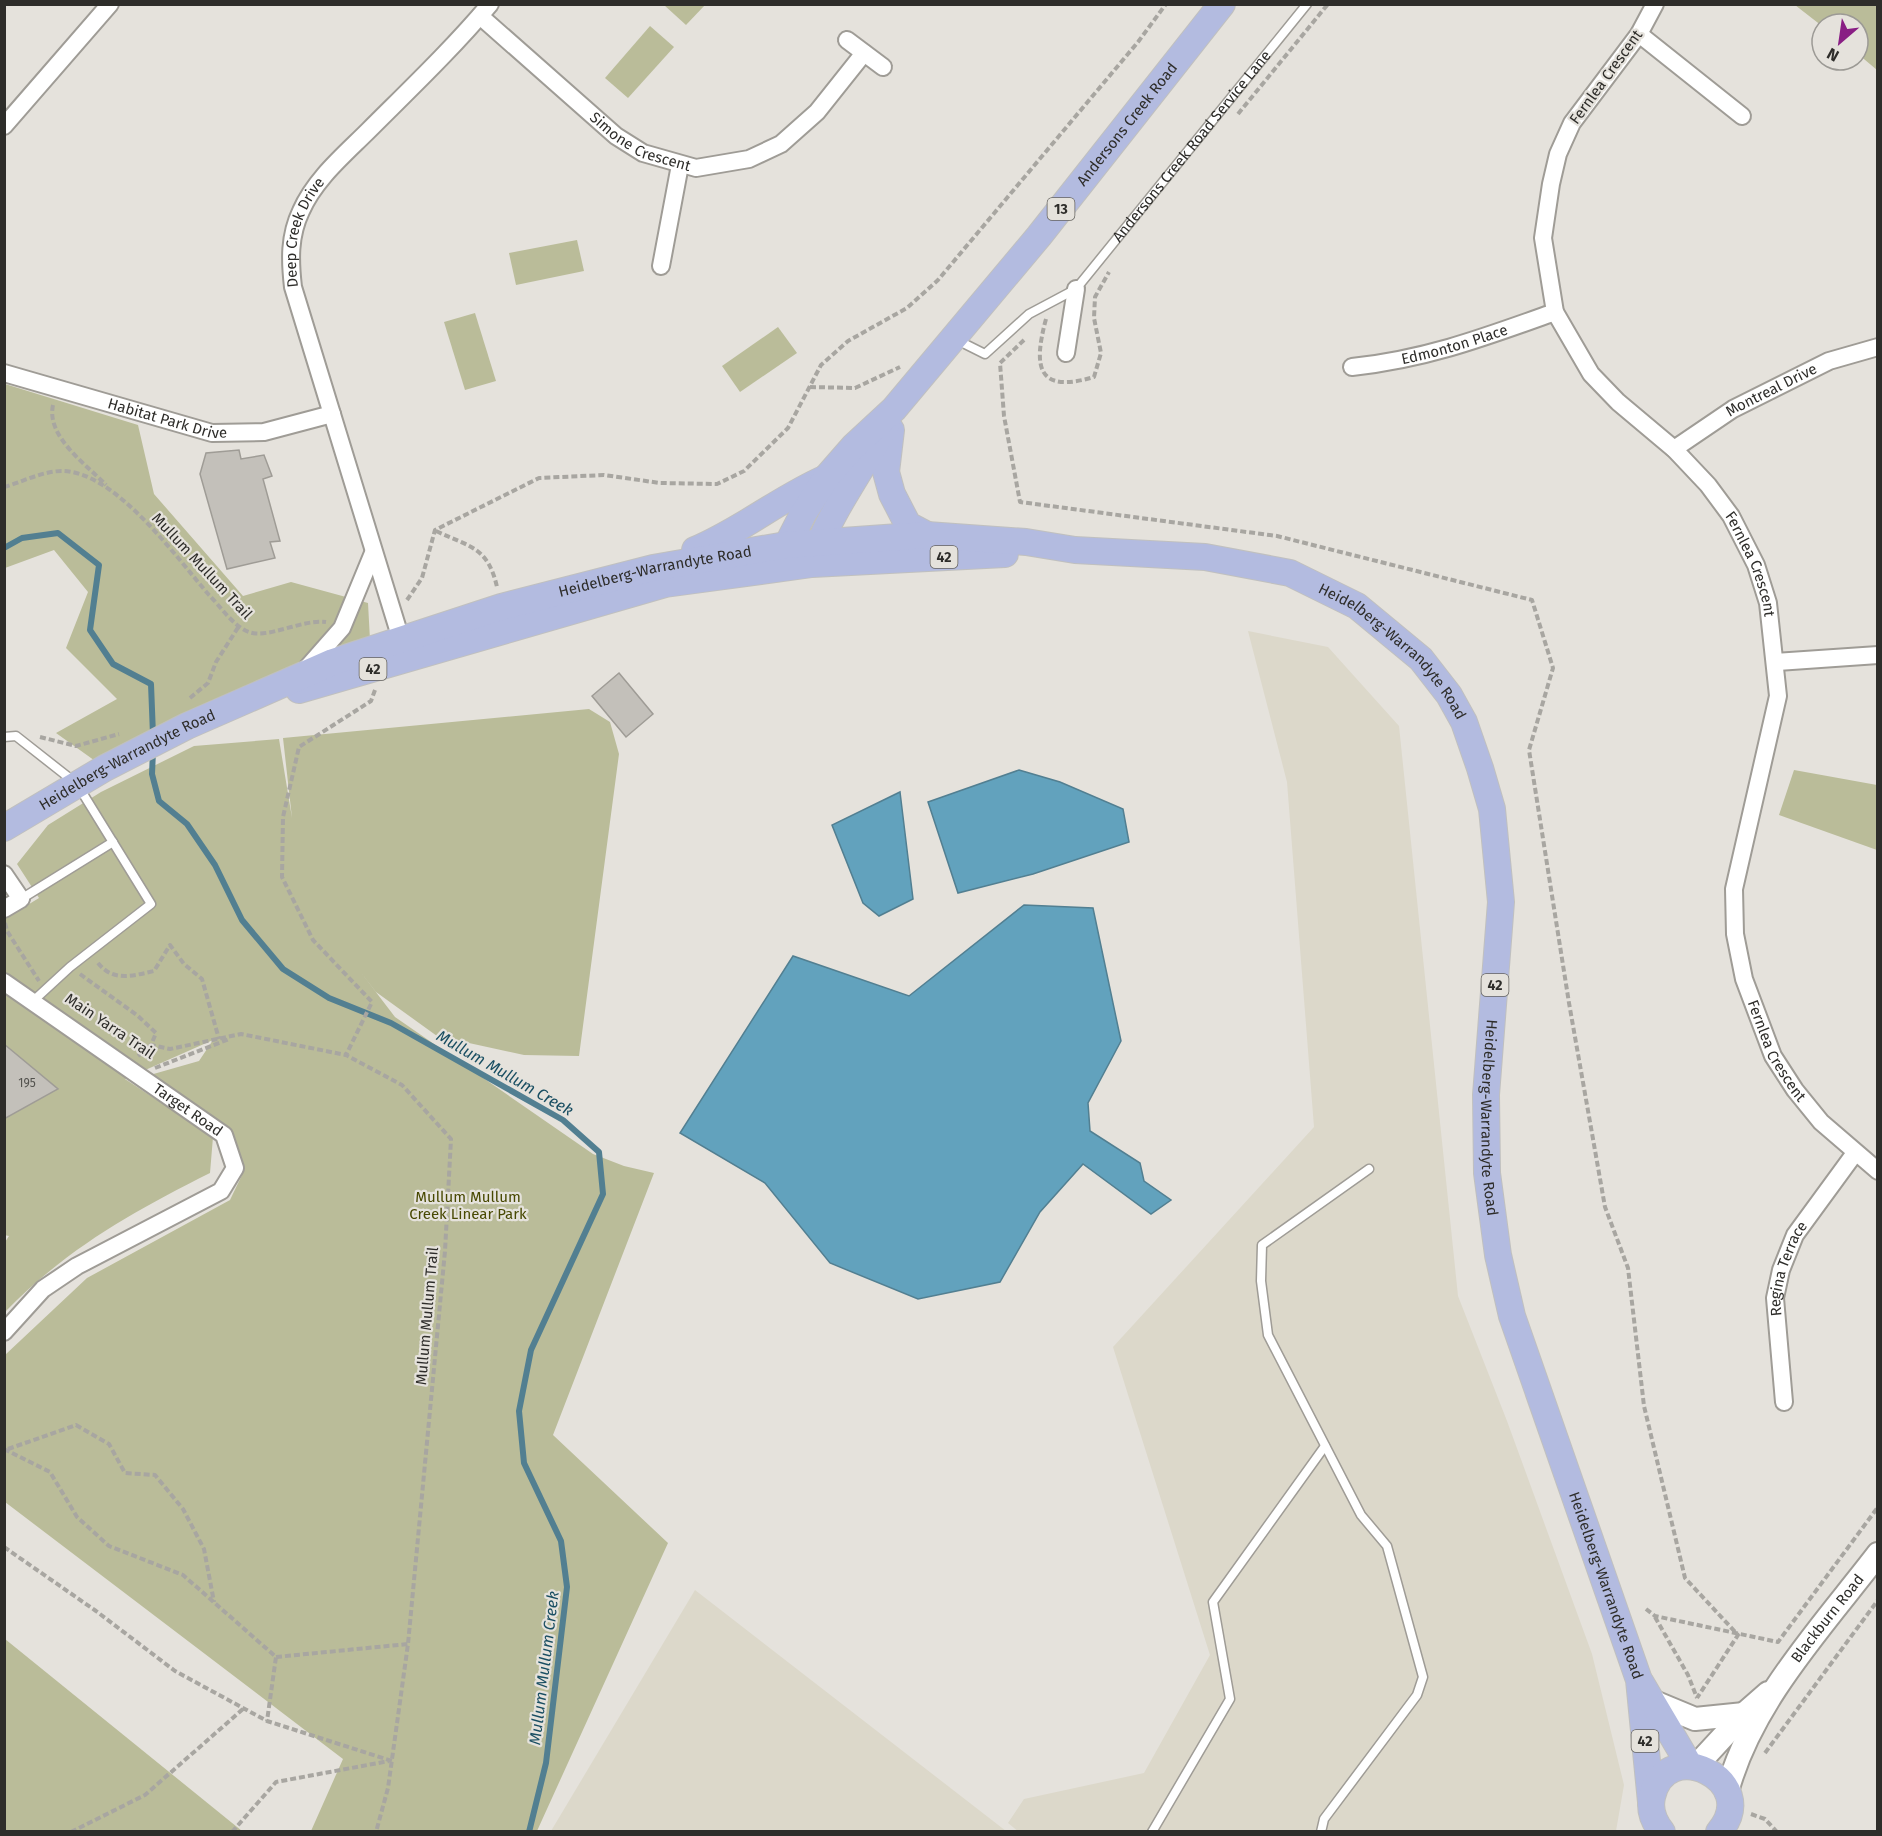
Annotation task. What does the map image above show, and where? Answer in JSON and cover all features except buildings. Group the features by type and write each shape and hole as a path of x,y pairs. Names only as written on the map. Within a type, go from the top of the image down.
{"main road":[{"name":"Andersons Creek Road","path":"776,568 786,545 826,478 854,446 894,409 1039,236 1222,4"},
{"name":"Andersons Creek Road","path":"816,552 871,457 894,409"},
{"path":"894,409 886,472 892,494 908,525 927,535"},
{"path":"653,568 722,539 797,491 826,478"},
{"name":"Heidelberg-Warrandyte Road","path":"4,828 105,768 185,714 251,697 313,688 370,670 401,639 665,585 776,568 816,552 927,535 1026,542 1075,549"},
{"name":"Heidelberg-Warrandyte Road","path":"251,697 333,662 501,607 653,568 786,545 816,552 1075,549 1205,557 1290,573 1324,587 1357,606 1421,659 1449,695 1464,722 1492,809 1499,858 1501,902 1486,1095 1488,1173 1498,1255 1512,1316 1639,1680 1653,1820"},
{"name":"Blackburn Road","path":"1727,1792 1735,1764 1779,1684 1878,1554"},
{"name":"42","path":"1639,1680 1693,1766"},
{"name":"Blackburn Road","path":"1693,1766 1744,1714 1779,1684"},
{"path":"1654,1702 1695,1719 1744,1714"},
{"name":"42","path":"1653,1820 1654,1791 1664,1776 1673,1770 1693,1766 1713,1773 1727,1792"},
{"path":"1723,1828 1730,1804 1727,1792"}],"street":[{"path":"4,126 110,4"},
{"name":"Fernlea Crescent","path":"1655,4 1639,34 1572,123 1558,154 1543,238 1555,312 1591,374 1618,402 1674,449 1708,485 1731,516 1756,565 1768,603 1778,696 1734,889 1735,934 1744,979 1773,1056 1801,1098 1821,1122 1878,1171"},
{"name":"Simone Crescent","path":"485,10 616,136 643,153 696,168 749,159 781,144 818,112 864,53"},
{"name":"Deep Creek Drive","path":"401,639 293,288 290,251 300,211 319,182 485,10"},
{"path":"1639,34 1742,116"},
{"path":"847,40 883,67"},
{"path":"661,266 680,165"},
{"path":"1066,354 1076,289"},
{"name":"Edmonton Place","path":"1352,367 1387,363 1447,351 1555,312"},
{"name":"Montreal Drive","path":"1674,449 1732,410 1818,367 1878,347"},
{"name":"Habitat Park Drive","path":"4,373 192,429 229,434 264,432 332,414"},
{"path":"299,677 342,628 373,554"},
{"path":"1776,662 1878,655"},
{"path":"4,874 21,899 4,909"},
{"name":"Target Road","path":"4,982 38,996 224,1135 235,1168 221,1191 77,1266 43,1289 4,1332"},
{"name":"Regina Terrace","path":"1784,1402 1775,1298 1781,1270 1795,1235 1855,1153"}],"lane":[{"name":"Andersons Creek Road Service Lane","path":"953,338 985,354 1029,314 1076,289 1308,4"},
{"path":"4,737 16,736 77,784 151,904 89,952 38,996"},
{"path":"21,899 113,842"},
{"path":"1320,1832 1324,1819 1417,1695 1423,1677 1388,1546 1361,1515 1268,1335 1261,1281 1262,1245 1369,1169"},
{"path":"1152,1832 1230,1699 1213,1602 1325,1446"}],"path":[{"path":"401,639 422,578 435,530 539,478 604,475 660,483 717,484 744,471 788,428 821,364 848,341 907,308 938,280 1138,42 1166,4"},
{"path":"1232,121 1328,4"},
{"path":"1038,326 1046,318 1039,345 1038,362 1047,377 1069,385 1094,378 1101,353 1094,318 1095,297 1114,263"},
{"path":"1031,333 1000,363 1004,416 1020,502 1277,536 1532,600 1553,668 1529,750 1548,856 1569,1003 1605,1207 1628,1268 1644,1406 1685,1578 1738,1635"},
{"path":"810,387 855,388 906,364 927,369"},
{"path":"60,391 52,412 57,433 108,487"},
{"name":"Mullum Mullum Trail","path":"4,487 61,471 84,476 108,487 129,504 239,626 250,633 322,622 342,628"},
{"path":"435,530 484,555 492,565 501,607"},
{"path":"185,714 193,697 208,683 220,656 239,626"},
{"path":"346,1055 372,1002 313,940 282,877 283,817 298,747 371,700 376,687 370,670"},
{"path":"16,736 47,737 76,746 124,733"},
{"path":"4,922 38,996"},
{"path":"89,952 105,972 124,978 154,971 170,945 184,964 202,980 219,1039"},
{"path":"70,968 138,1016 156,1033 151,1045 170,1049 241,1034"},
{"name":"Mullum Mullum Trail","path":"241,1034 346,1055 402,1085 451,1139 445,1251 408,1644 388,1788 376,1832"},
{"name":"Main Yarra Trail","path":"152,1069 241,1034"},
{"name":"Main Yarra Trail","path":"136,1058 144,1064"},
{"path":"6,1449 76,1425 109,1444 125,1473 155,1474 183,1509 204,1549 215,1604"},
{"path":"6,1449 50,1472 77,1517 109,1546 183,1575 276,1657 408,1644"},
{"path":"1646,1609 1655,1616 1778,1642 1878,1507"},
{"path":"4,1547 96,1611 175,1671 243,1709 267,1721 392,1761"},
{"path":"1758,1763 1878,1600"},
{"path":"1697,1698 1738,1635"},
{"path":"267,1721 276,1657"},
{"path":"71,1832 145,1795 243,1709"},
{"path":"232,1832 276,1782 392,1761"},
{"path":"1751,1814 1765,1819 1777,1832"}],"shaded area":[{"path":"1248,631 1328,647 1399,726 1458,1296 1507,1421 1592,1654 1624,1785 1616,1831 1019,1832 1008,1823 1024,1799 1144,1773 1210,1655 1113,1347 1314,1127 1287,782"},
{"path":"695,1590 1006,1831 551,1831"}],"green space":[{"path":"664,5 705,5 686,25"},
{"path":"1795,5 1877,5 1877,70 1870,64 1870,12 1810,12 1810,17"},
{"path":"650,26 674,47 628,98 605,78"},
{"path":"577,240 584,271 516,285 509,253"},
{"path":"475,313 496,381 465,390 444,322"},
{"path":"778,327 797,353 740,392 722,366"},
{"path":"5,384 138,425 154,494 243,596 291,582 368,603 370,640 105,768 56,733 117,699 66,648 88,592 54,550 5,568"},
{"name":"Mullum Mullum Creek Linear Park","path":"589,709 610,722 619,754 579,1056 524,1055 437,1036 376,992 359,970 395,1017 593,1154 624,1166 654,1173 553,1435 668,1543 537,1831 311,1831 343,1759 5,1502 5,1355 87,1278 230,1200 242,1175 230,1132 150,1075 199,1061 213,1040 125,1079 213,1137 210,1173 154,1202 101,1234 51,1270 5,1312 5,1242 9,1236 4,1235 4,912 8,917 39,898 17,864 48,825 101,792 194,746 279,739 292,818 283,738"},
{"path":"1794,770 1877,785 1877,850 1779,815"},
{"path":"5,1639 242,1831 5,1831"}],"water":[{"path":"1019,770 1060,782 1123,809 1129,842 1033,874 958,893 928,802"},
{"path":"900,792 913,899 879,916 863,903 832,825"},
{"path":"1024,905 1093,908 1121,1041 1088,1103 1090,1131 1140,1163 1144,1181 1171,1200 1151,1214 1083,1164 1040,1212 1000,1282 918,1299 830,1263 765,1183 680,1133 793,956 909,996"}],"waterway":[{"name":"Mullum Mullum Creek","path":"4,548 22,538 58,533 99,565 90,630 113,664 151,684 153,735"},
{"name":"Mullum Mullum Creek","path":"153,751 152,774 159,801 187,824 215,865 242,920 283,969 329,998 391,1023 563,1120 599,1152 603,1194 531,1350 519,1411 524,1463 561,1541 567,1587 546,1763 529,1832"}]}
